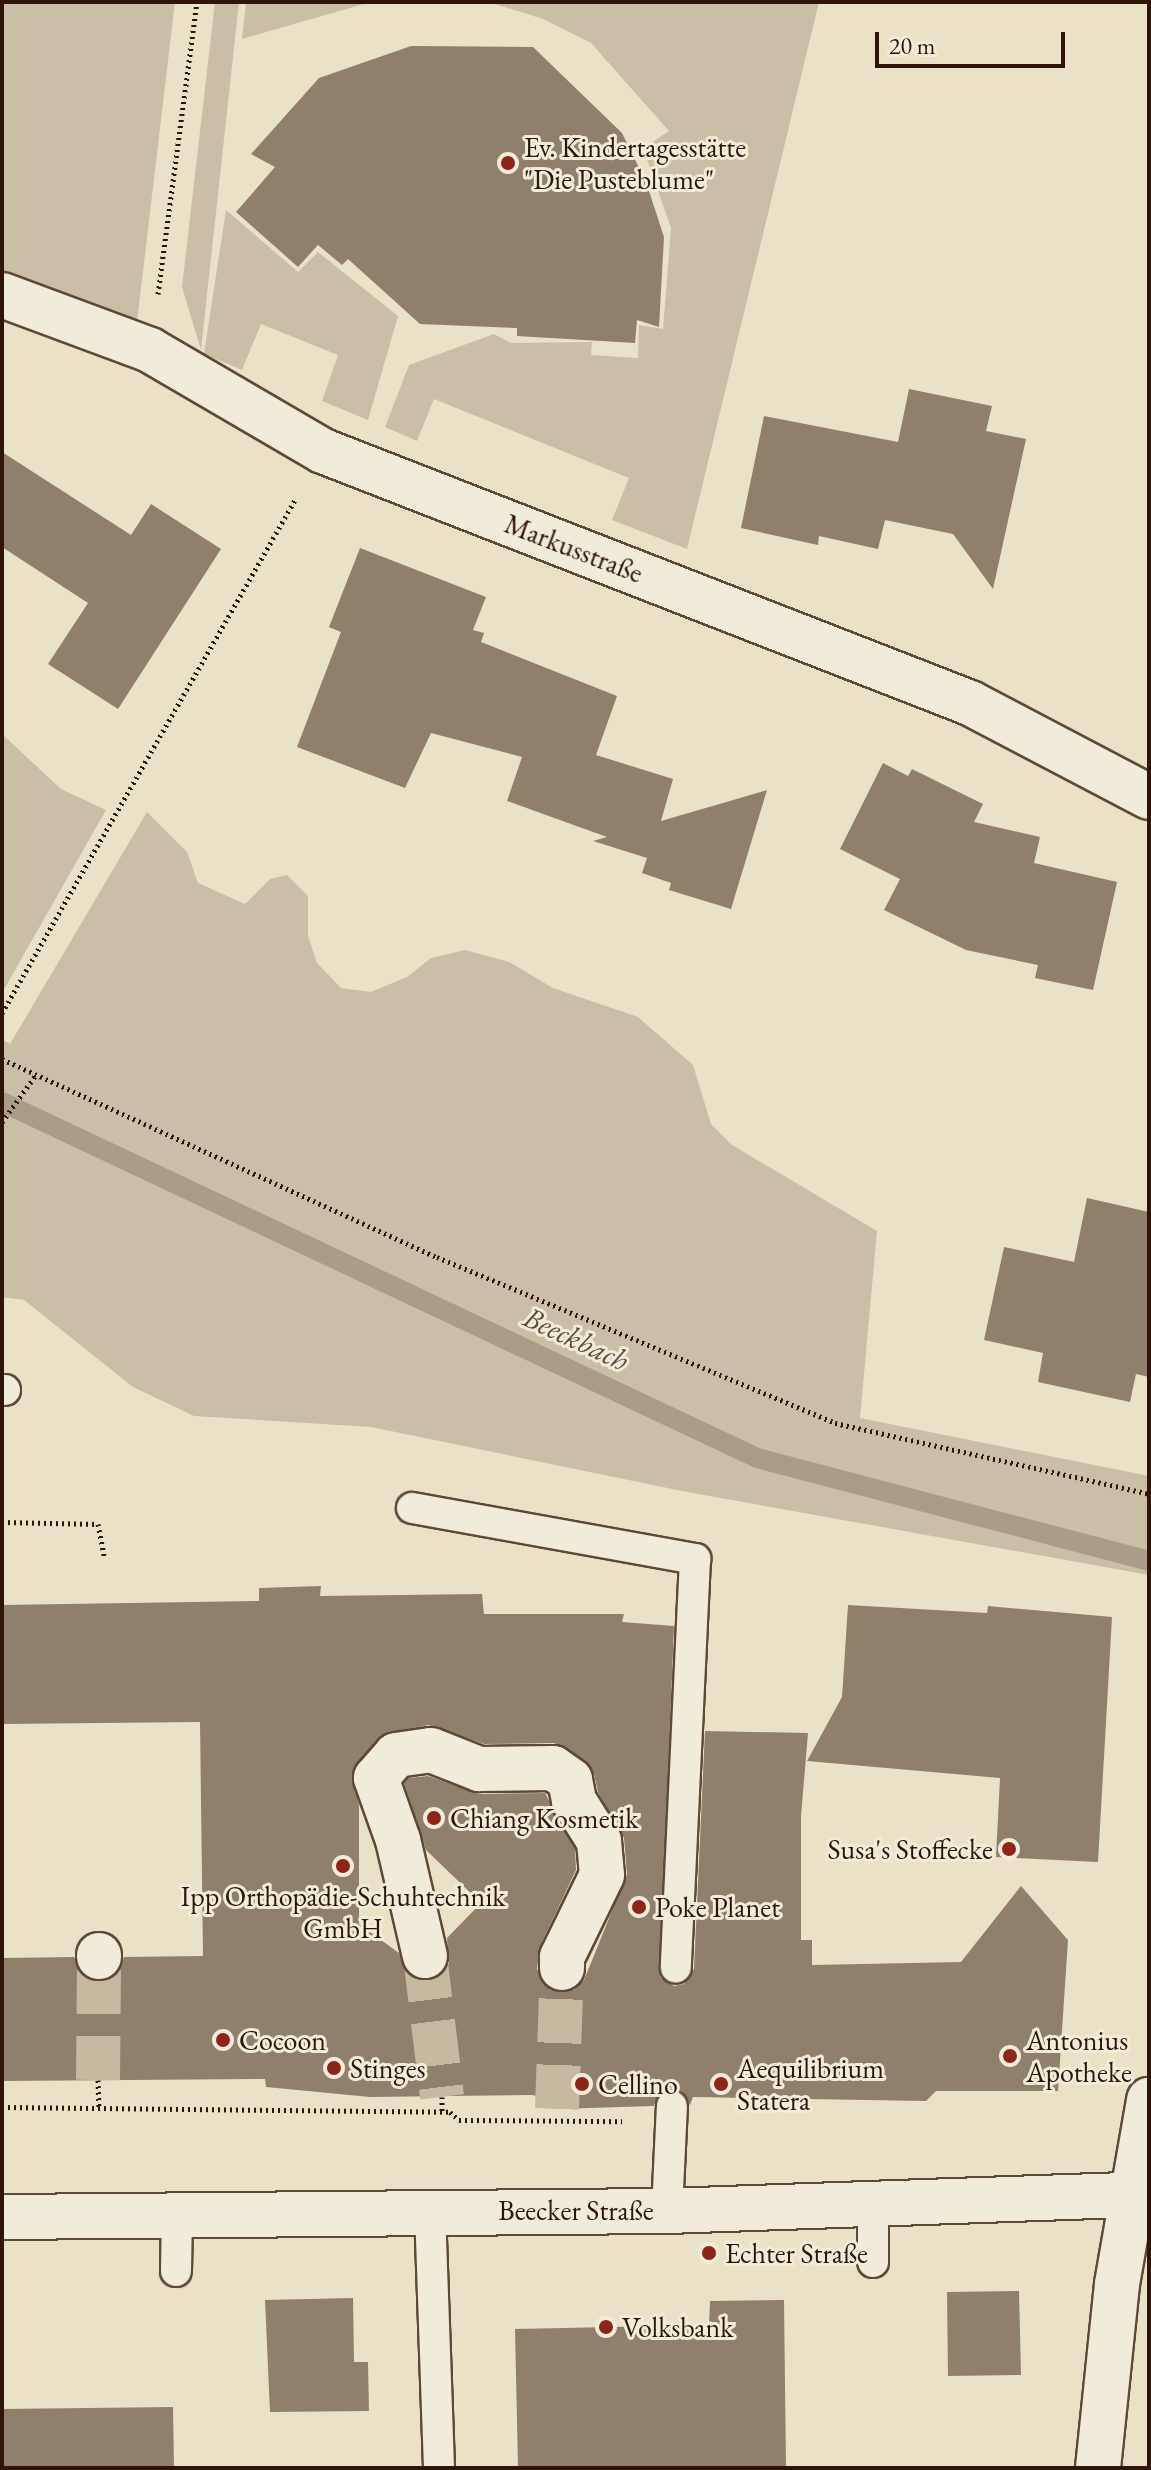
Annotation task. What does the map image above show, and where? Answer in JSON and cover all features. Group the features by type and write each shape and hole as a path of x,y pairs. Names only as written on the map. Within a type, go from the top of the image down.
{"street":[{"name":"Markusstraße","path":"2,295 150,350 323,451 970,703 1149,797"},
{"path":"425,1956 398,1840 376,1778 396,1755 431,1750 479,1769 553,1768 570,1780 574,1801 599,1841 602,1875 562,1957 562,1968"},
{"path":"1098,2468 1117,2284 1142,2195 1149,2100"},
{"name":"Beecker Straße","path":"2,2217 430,2210 667,2211 1142,2195"}],"lane":[{"path":"412,1508 695,1559 676,1968"},
{"path":"667,2211 671,2114"},
{"path":"873,2206 873,2262"},
{"path":"430,2210 439,2468"},
{"path":"176,2271 177,2214"}],"path":[{"path":"150,350 197,2"},
{"path":"2,1013 323,451"},
{"path":"2,1059 437,1257 835,1423 1149,1494"},
{"path":"2,1122 21,1090 35,1076"},
{"path":"2,1522 98,1524 104,1556"},
{"path":"98,2080 99,2108"},
{"path":"442,2097 442,2113"},
{"path":"2,2107 442,2113 459,2120 557,2120 671,2114"},
{"path":"557,2109 557,2120"}],"shaded area":[{"path":"2,2 175,2 137,322 2,270"},
{"path":"215,2 239,2 201,350 182,287"},
{"path":"246,2 819,2 687,549 612,520 629,478 434,399 417,441 385,427 409,365 494,334 511,343 592,342 591,355 638,358 639,325 663,329 671,228 643,148 669,131 591,43 543,19 495,4 364,4 242,39"},
{"path":"226,210 298,272 318,252 398,316 368,420 322,401 338,355 261,324 242,370 204,354"},
{"path":"2,734 61,789 106,810 2,993"},
{"path":"147,812 187,852 198,883 245,904 270,879 287,875 308,896 308,936 317,963 341,988 371,992 407,977 431,958 465,950 509,962 553,988 638,1017 693,1065 711,1124 732,1145 877,1231 860,1418 1149,1476 1149,1575 687,1492 371,1427 194,1416 133,1387 24,1300 2,1297 2,1039 10,1044"}],"building":[{"path":"411,46 533,47 622,133 646,182 664,237 659,327 637,320 635,343 517,336 517,328 420,324 348,259 342,265 318,245 298,267 236,212 275,167 251,154 319,78"},
{"path":"909,389 992,406 986,431 1026,439 993,589 953,534 885,520 878,549 819,536 818,545 741,528 764,416 898,442"},
{"path":"2,452 131,535 151,504 221,549 118,709 48,664 88,603 2,547"},
{"path":"360,548 486,597 473,630 484,633 481,642 617,696 596,755 673,779 661,821 767,790 731,909 669,890 671,883 642,873 647,858 593,841 607,837 507,801 522,757 431,733 405,788 297,747 341,632 329,627"},
{"path":"883,763 908,776 912,769 983,804 974,822 1040,837 1034,863 1117,882 1093,990 1035,978 1038,965 966,950 884,910 900,879 840,849"},
{"path":"1087,1198 1149,1212 1149,1377 1136,1374 1130,1402 1038,1382 1043,1353 984,1340 1004,1247 1074,1262"},
{"path":"321,1586 320,1596 482,1594 484,1614 624,1614 622,1622 674,1626 660,1977 674,1986 684,1984 694,1969 705,1731 808,1733 801,1816 801,1940 812,1940 812,1965 961,1962 1021,1886 1068,1940 1058,2091 936,2091 926,2101 693,2097 690,2105 682,2091 672,2088 657,2096 654,2106 557,2109 550,2099 532,2095 370,2097 266,2087 265,2079 2,2081 2,1958 74,1957 86,1978 100,1982 120,1970 124,1957 203,1956 200,1722 2,1724 2,1605 259,1601 259,1588","holes":["428,1725 484,1744 554,1743 584,1760 594,1774 598,1792 624,1838 627,1874 584,1980 574,1990 550,1990 537,1969 540,1946 576,1870 575,1849 545,1793 479,1794 428,1776 409,1778 404,1783 426,1850 481,1903 447,1938 449,1964 430,1980 407,1974 399,1953 359,1924 359,1804 352,1773 378,1738"]},
{"path":"848,1605 987,1613 988,1606 1112,1617 1098,1862 996,1857 1000,1778 807,1761 842,1697"},
{"path":"1019,2291 1021,2375 948,2376 947,2292"},
{"path":"353,2298 354,2362 368,2362 369,2411 270,2412 265,2300"},
{"path":"784,2300 786,2468 518,2468 515,2329 709,2325 710,2301"},
{"path":"173,2407 174,2468 2,2468 2,2409"}],"waterway":[{"name":"Beeckbach","path":"2,1102 757,1458 1149,1561"}],"tunnel":[{"path":"425,1956 442,2097"},
{"path":"98,2080 99,1957"},
{"path":"557,2109 562,1968"}],"place":[{"name":"Ev. Kindertagesstätte \"Die Pusteblume\"","path":"508,163"},
{"name":"Chiang Kosmetik","path":"434,1818"},
{"name":"Susa's Stoffecke","path":"1009,1849"},
{"name":"Ipp Orthopädie-Schuhtechnik GmbH","path":"343,1866"},
{"name":"Poke Planet","path":"639,1907"},
{"name":"Cocoon","path":"223,2040"},
{"name":"Antonius Apotheke","path":"1010,2056"},
{"name":"Stinges","path":"334,2068"},
{"name":"Cellino","path":"582,2084"},
{"name":"Aequilibrium Statera","path":"721,2084"},
{"name":"Echter Straße","path":"709,2253"},
{"name":"Volksbank","path":"606,2327"}]}
